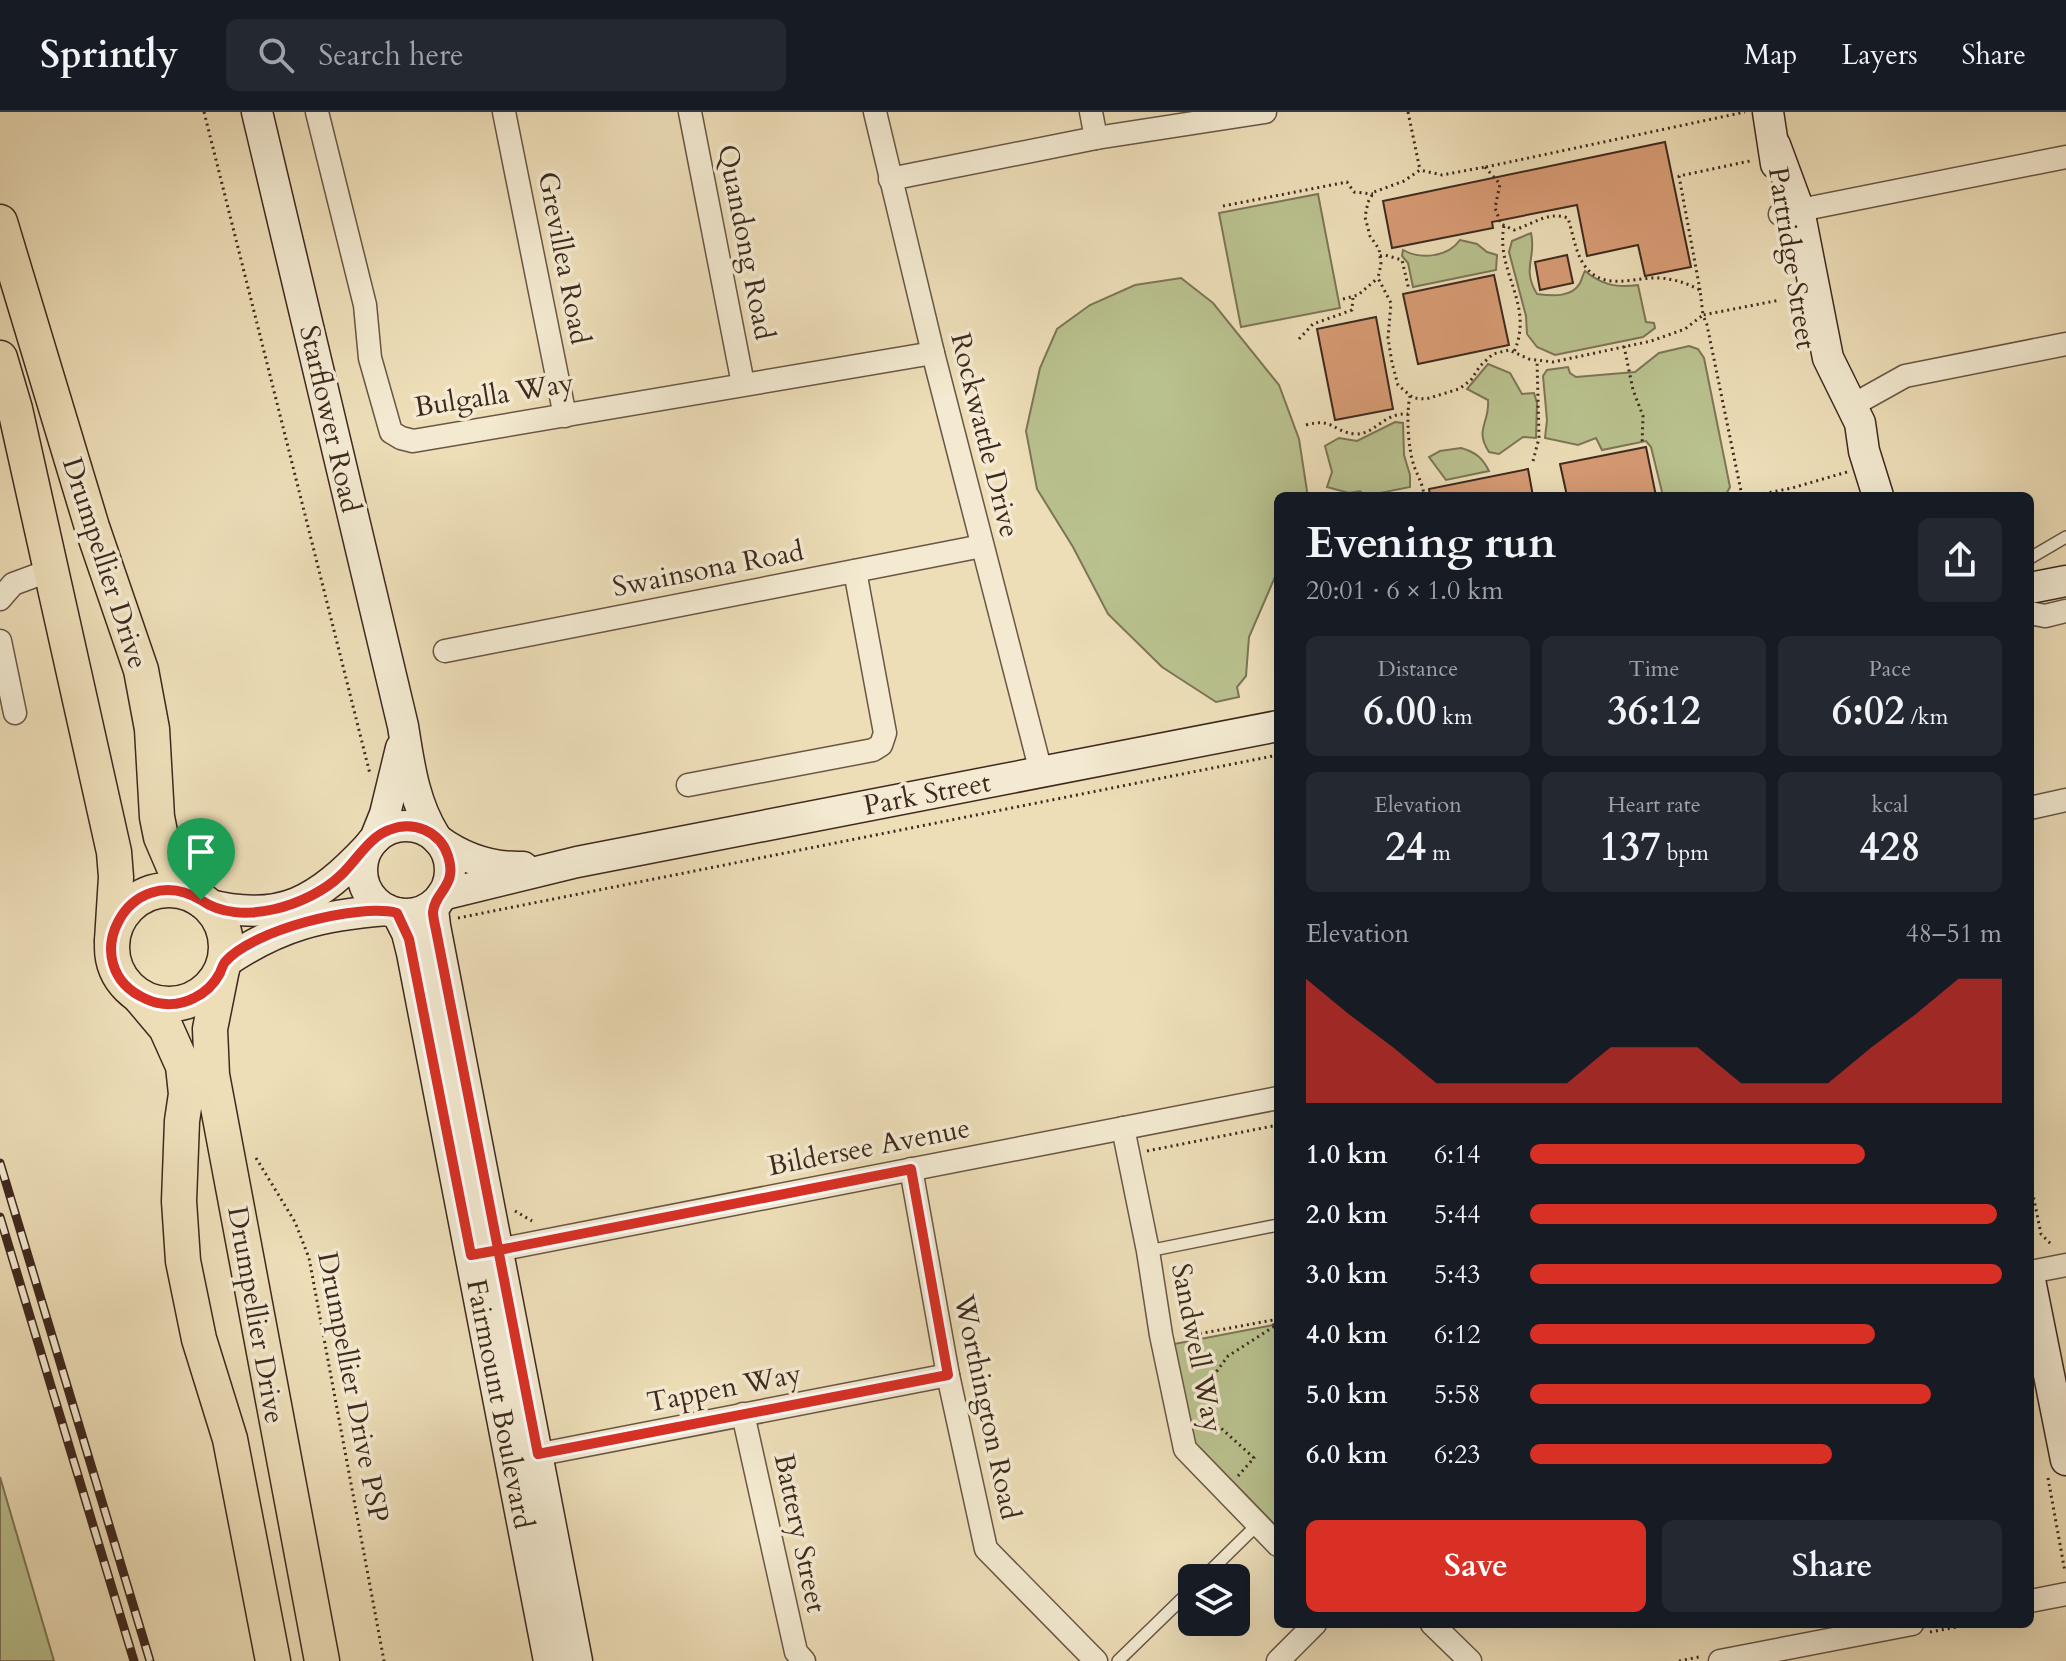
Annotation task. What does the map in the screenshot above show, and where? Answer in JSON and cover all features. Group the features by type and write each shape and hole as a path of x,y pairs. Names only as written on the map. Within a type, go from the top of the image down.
{"main road":[{"name":"Starflower Road","path":"257,112 403,726 412,780 427,824 437,838"},
{"name":"Partridge Street","path":"1768,112 1768,152 1790,212 1828,358 1860,423 1857,461"},
{"name":"Partridge Street","path":"1790,212 1808,363 1875,492"},
{"name":"Drumpellier Drive","path":"0,222 92,527 141,670 152,729 161,837 173,865 204,902"},
{"name":"Drumpellier Drive","path":"0,358 15,409 114,852 116,877 112,941"},
{"path":"2034,570 2066,565"},
{"path":"2034,587 2066,581"},
{"name":"Starflower Road","path":"372,842 395,778 403,726"},
{"name":"Park Street","path":"437,838 462,856 493,865 514,867 577,862 1274,727"},
{"path":"402,826 417,827 437,838 447,853 450,867 445,905 422,911 357,912 291,926 254,942 223,966 206,990 184,1002 158,1003 139,996 117,973 112,954 112,941 120,917 145,895 170,890 183,892 204,902 232,911 254,912 296,903 334,882 383,832 402,826"},
{"path":"372,842 362,865 364,885 375,902 393,912"},
{"name":"Park Street","path":"445,905 577,862"},
{"path":"204,902 224,931 223,966"},
{"name":"Fairmount Boulevard","path":"445,905 433,909 485,1252 525,1457 577,1661"},
{"name":"Fairmount Boulevard","path":"393,912 409,939 485,1252"},
{"name":"Drumpellier Drive","path":"223,966 210,1029 212,1075 322,1661"},
{"name":"Drumpellier Drive","path":"139,996 166,1028 183,1066 186,1094 179,1201 183,1261 199,1339 230,1439 273,1661"},
{"path":"2034,1322 2040,1385 2056,1466"},
{"name":"Fairmount Boulevard","path":"525,1457 549,1661"}],"street":[{"name":"Bulgalla Way","path":"317,112 365,305 370,358 391,432 401,438 413,441 933,353"},
{"name":"Grevillea Road","path":"504,112 565,416"},
{"name":"Quandong Road","path":"690,112 743,384"},
{"name":"Rockwattle Drive","path":"875,112 933,353 1041,772"},
{"path":"1091,112 1096,138"},
{"path":"890,179 1096,138 1265,112"},
{"path":"1790,212 2066,157"},
{"path":"1853,405 1905,376 2066,344"},
{"name":"Swainsona Road","path":"445,651 982,546"},
{"path":"0,599 13,584 51,570"},
{"path":"688,785 873,750 881,745 885,733 855,571"},
{"path":"2034,614 2045,616 2066,611"},
{"path":"0,641 15,713"},
{"path":"2034,807 2066,800"},
{"name":"Bildersee Avenue","path":"485,1252 1274,1099"},
{"name":"Sandwell Way","path":"1123,1128 1185,1449 1274,1541"},
{"name":"Worthington Road","path":"911,1169 948,1375 986,1549 1096,1661"},
{"path":"2034,1270 2060,1256"},
{"name":"Tappen Way","path":"525,1457 948,1375"},
{"name":"Battery Street","path":"743,1414 796,1652 804,1661"},
{"path":"2034,1600 2066,1594"},
{"path":"1278,1661 1311,1628"},
{"path":"1435,1628 1458,1657"},
{"path":"1720,1661 1891,1628"}],"lane":[{"path":"2034,556 2066,537"},
{"path":"1148,1251 1274,1226"},
{"path":"1217,1564 1257,1525"},
{"path":"1118,1661 1178,1603"}],"path":[{"path":"204,112 371,782"},
{"path":"1408,112 1420,170"},
{"path":"1745,112 1442,175 1420,170 1404,181 1379,188 1368,202 1365,217 1370,236 1379,249 1378,278 1391,303 1388,338 1392,363 1398,385 1410,396 1426,399 1459,389 1493,354 1509,350 1553,362 1685,329 1703,315 1780,300"},
{"path":"1741,492 1703,315 1679,176 1768,152"},
{"path":"1485,167 1500,184 1495,208 1504,226 1514,230 1532,225 1542,217 1557,214 1568,218 1576,249 1586,267 1598,277 1613,283 1652,278 1681,281 1700,290"},
{"path":"1223,206 1347,182 1354,192 1373,194"},
{"path":"1504,226 1503,253 1520,306 1521,331 1514,352"},
{"path":"1380,256 1395,256 1402,260 1409,290"},
{"path":"1343,299 1353,296 1378,278"},
{"path":"1299,339 1313,324 1352,310 1353,296"},
{"path":"1624,346 1633,390 1643,416 1642,445"},
{"path":"1533,461 1539,438 1537,360"},
{"path":"1410,396 1408,414 1414,465 1424,492"},
{"path":"1306,425 1326,422 1355,434 1370,430 1396,413 1408,414"},
{"path":"1772,492 1792,488 1857,461"},
{"path":"445,905 1274,756"},
{"name":"Drumpellier Drive PSP","path":"255,1156 295,1222 309,1258 384,1661"},
{"path":"2034,1200 2041,1234 2060,1256"},
{"path":"510,1208 533,1222"},
{"path":"1180,1338 1274,1321"},
{"path":"1226,1492 1254,1458 1212,1420 1207,1398 1211,1379 1228,1356 1274,1325"},
{"path":"2056,1466 2066,1576"}],"green space":[{"path":"1318,194 1340,308 1241,327 1219,213"},
{"path":"1531,233 1530,277 1537,294 1567,294 1580,283 1585,271 1597,280 1610,284 1638,285 1646,322 1654,323 1655,328 1643,337 1555,355 1537,347 1527,334 1526,316 1509,252 1512,241"},
{"path":"1460,240 1477,244 1497,255 1496,270 1413,287 1408,263 1402,256 1403,250 1418,255 1434,255 1449,250"},
{"path":"1181,278 1213,303 1279,385 1299,439 1307,492 1274,492 1274,579 1249,637 1246,676 1237,687 1239,697 1216,702 1162,667 1108,614 1073,547 1037,489 1026,431 1040,368 1057,329 1090,305 1135,285"},
{"path":"1689,346 1698,349 1704,358 1730,487 1727,492 1662,492 1651,447 1646,441 1602,450 1596,438 1578,445 1545,438 1547,420 1543,376 1547,370 1568,367 1576,377 1635,372 1659,353"},
{"path":"1488,364 1510,373 1522,394 1534,393 1537,403 1536,438 1523,437 1499,454 1489,452 1483,437 1488,400 1467,389"},
{"path":"1395,422 1403,423 1404,455 1410,487 1385,492 1345,492 1327,487 1332,472 1325,446 1339,438 1357,441"},
{"path":"1461,448 1478,456 1489,471 1446,480 1429,457 1440,451"},
{"path":"1274,1325 1274,1524 1191,1439 1174,1344"},
{"path":"0,1477 54,1661 0,1661"}],"building":[{"path":"1665,142 1691,267 1645,276 1638,245 1587,256 1577,205 1492,222 1493,228 1392,248 1383,201"},
{"path":"1567,255 1573,283 1540,290 1535,262"},
{"path":"1494,275 1509,345 1418,364 1403,294"},
{"path":"1376,317 1393,409 1335,420 1317,329"},
{"path":"1646,447 1655,492 1566,492 1560,464"},
{"path":"1528,469 1532,492 1429,492 1429,489"}],"railway":[{"path":"0,1163 150,1661"},
{"path":"0,1217 134,1661"}],"route":[{"path":"201,900 183,892 157,891 139,898 120,917 113,934 112,954 117,973 134,993 158,1003 184,1002 211,986 224,963 278,930 357,912 388,910 397,913 409,939 471,1255 499,1250 911,1169 948,1375 538,1454 499,1250 433,914 449,877 450,867 444,848 435,836 422,829 397,827 383,832 334,882 286,907 254,912 232,911 201,900"}]}
